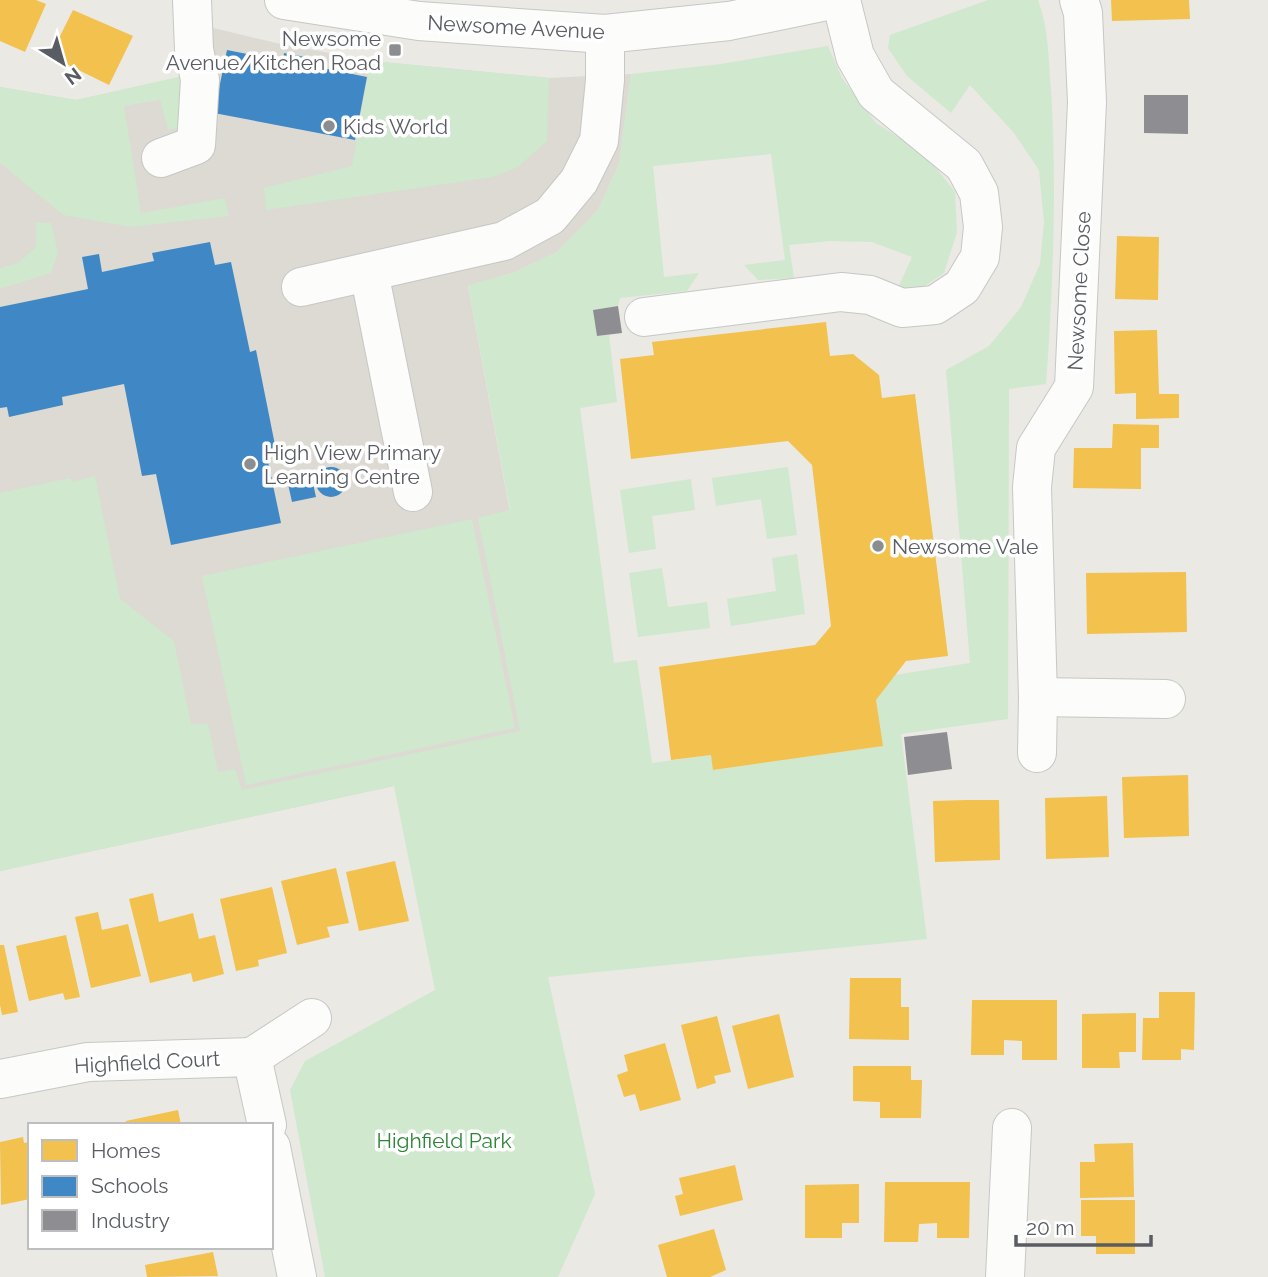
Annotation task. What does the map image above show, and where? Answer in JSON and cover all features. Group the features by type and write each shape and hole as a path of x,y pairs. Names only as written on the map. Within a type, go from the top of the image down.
{"street":[{"path":"161,158 196,145 200,80 194,49 192,0"},
{"name":"Newsome Avenue","path":"284,0 419,21 605,34 729,21 832,0"},
{"path":"644,317 841,292 870,295 902,308 935,305 962,287 980,257 983,227 979,192 964,165 876,93 855,56 841,0"},
{"name":"Newsome Close","path":"1037,753 1032,487 1036,448 1074,387 1087,102 1083,13 1079,0"},
{"path":"300,287 504,241 550,216 579,181 598,141 605,80 605,34"},
{"path":"369,272 413,492"},
{"path":"1038,697 1166,699"},
{"path":"267,1123 253,1057 312,1018"},
{"name":"Highfield Court","path":"0,1079 88,1062 253,1057"},
{"path":"1005,1277 1012,1128"},
{"path":"273,1157 297,1277"}],"shaded area":[{"name":"High View Primary Learning Centre","path":"176,19 276,43 372,61 549,78 631,74 619,164 598,210 557,252 513,273 468,286 555,755 394,786 0,871 0,87 76,100 186,76"}],"green space":[{"name":"Highfield Park","path":"988,0 1038,0 1048,44 1054,164 1046,384 1009,389 1008,719 901,734 927,939 548,977 595,1194 558,1277 325,1277 290,1090 305,1061 435,990 394,786 0,871 0,493 70,478 73,482 95,476 120,599 174,641 191,724 208,724 218,772 235,769 242,790 520,731 478,518 510,510 468,285 513,273 557,252 598,210 619,164 631,74 721,64 828,46 842,78 876,123 926,155 955,192 957,232 944,273 919,290 897,290 912,257 872,242 830,241 789,245 794,278 758,280 744,265 785,260 771,154 653,166 664,277 699,273 687,291 620,298 618,306 594,310 597,336 609,335 617,402 580,408 614,663 637,660 652,763 711,755 714,770 882,746 876,700 895,675 970,663 946,370 989,346 1021,307 1040,264 1044,222 1039,170 1014,133 970,85 951,113 907,76 888,48 890,35"},
{"path":"372,61 549,78 547,141 518,167 493,177 266,210 264,188 352,166"},
{"path":"187,75 182,127 168,130 160,100 124,106 141,213 225,198 229,216 131,227 63,215 0,163 0,87 76,100"},
{"path":"36,222 51,223 58,253 51,273 0,289 0,268 18,263 36,247"},
{"path":"788,467 797,535 767,539 761,499 716,506 712,478"},
{"path":"691,479 695,510 652,516 656,549 629,553 620,490"},
{"path":"472,519 515,728 246,785 202,576"},
{"path":"797,554 805,614 731,626 727,599 776,591 772,558"},
{"path":"662,568 668,607 707,602 710,628 638,637 629,573"}],"building: Homes":[{"path":"0,0 36,0 46,4 25,52 0,41"},
{"path":"1111,0 1189,0 1190,19 1112,21"},
{"path":"73,10 133,36 109,85 50,56"},
{"path":"1117,236 1159,237 1158,300 1115,299"},
{"name":"Newsome Vale","path":"826,322 830,356 853,354 879,375 882,398 915,394 948,656 906,661 876,700 883,746 713,770 711,755 671,760 659,667 815,645 831,626 812,465 788,441 631,459 620,359 654,355 652,342"},
{"path":"1157,330 1159,394 1179,394 1179,418 1136,419 1136,393 1115,394 1114,331"},
{"path":"1113,424 1159,425 1159,448 1141,448 1141,489 1073,488 1074,448 1112,448"},
{"path":"1186,572 1187,632 1087,634 1086,573"},
{"path":"1188,775 1189,836 1124,838 1122,777"},
{"path":"1107,796 1109,857 1046,859 1045,798"},
{"path":"999,800 1000,860 935,862 933,801"},
{"path":"395,861 409,921 359,931 346,872"},
{"path":"336,868 349,923 327,927 330,937 297,945 281,881"},
{"path":"272,887 287,953 258,960 259,966 236,971 220,899"},
{"path":"153,893 159,922 193,913 199,939 215,935 224,974 193,982 191,973 150,983 129,899"},
{"path":"98,912 102,930 128,924 141,976 91,988 75,917"},
{"path":"66,935 80,997 65,1000 63,993 29,1001 16,946"},
{"path":"0,945 4,945 18,1012 2,1015 0,1005"},
{"path":"850,978 901,978 901,1007 909,1007 909,1040 849,1039"},
{"path":"1159,992 1195,992 1194,1050 1181,1049 1181,1060 1142,1060 1143,1018 1159,1018"},
{"path":"972,1000 1057,1000 1057,1060 1022,1060 1022,1041 1004,1040 1004,1055 971,1055"},
{"path":"1136,1013 1136,1052 1119,1052 1120,1068 1082,1068 1082,1014"},
{"path":"779,1014 794,1077 748,1089 732,1026"},
{"path":"717,1016 731,1072 714,1076 716,1083 697,1089 681,1025"},
{"path":"665,1043 681,1100 640,1111 635,1094 624,1097 617,1075 628,1071 624,1055"},
{"path":"853,1066 911,1066 911,1080 922,1080 921,1118 880,1118 880,1102 853,1101"},
{"path":"178,1110 181,1123 126,1123"},
{"path":"23,1137 24,1143 28,1142 28,1199 1,1205 0,1142"},
{"path":"1133,1143 1134,1197 1080,1198 1080,1162 1095,1162 1094,1144"},
{"path":"735,1165 743,1200 680,1216 675,1196 683,1194 679,1178"},
{"path":"885,1182 970,1182 969,1238 937,1238 937,1223 919,1224 918,1242 884,1242"},
{"path":"859,1184 859,1223 842,1223 842,1238 805,1238 805,1185"},
{"path":"1081,1200 1135,1200 1135,1254 1096,1254 1096,1236 1081,1236"},
{"path":"714,1229 726,1270 710,1277 667,1277 658,1245"},
{"path":"213,1252 218,1276 147,1277 145,1265"}],"building: Schools":[{"path":"227,50 283,61 284,53 310,58 308,65 367,77 355,140 214,113"},
{"path":"210,242 215,265 231,262 250,352 256,350 276,450 266,452 281,523 171,545 156,474 142,476 124,384 62,397 63,405 9,417 7,407 0,408 0,307 88,289 82,257 99,254 102,272 154,261 152,253"},
{"path":"331,467 341,472 346,482 341,492 331,497 321,492 316,482 321,472"},
{"path":"310,470 316,497 292,502 286,475"}],"building: Industry":[{"path":"1144,95 1188,95 1188,134 1144,133"},
{"path":"618,306 622,333 597,336 593,310"},
{"path":"947,732 952,769 908,775 904,737"}],"place":[{"name":"Newsome Avenue/Kitchen Road","path":"395,50"},
{"name":"Kids World","path":"329,126"},
{"name":"High View Primary Learning Centre","path":"250,464"},
{"name":"Newsome Vale","path":"878,546"}]}
